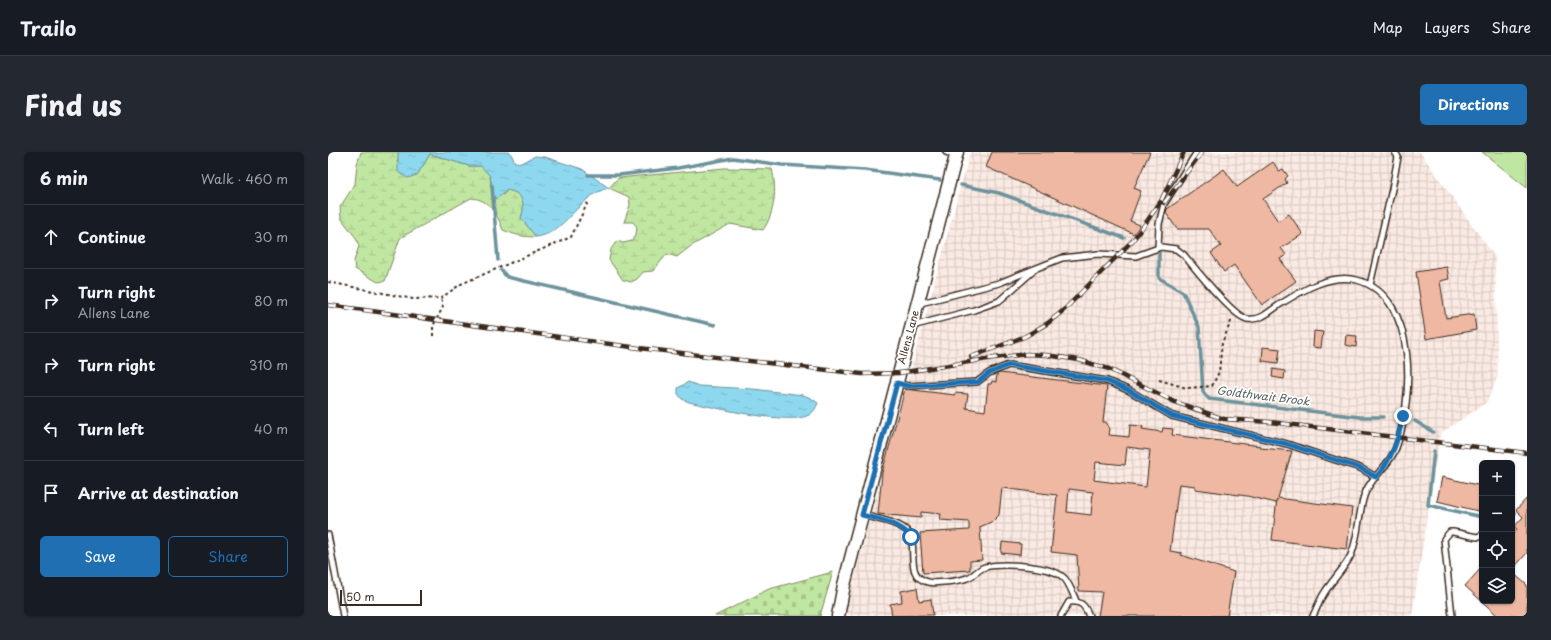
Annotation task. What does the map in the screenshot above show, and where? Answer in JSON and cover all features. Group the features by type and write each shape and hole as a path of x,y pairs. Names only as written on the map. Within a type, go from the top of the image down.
{"street":[{"name":"Allens Lane","path":"838,616 862,515 912,326 953,153"}],"lane":[{"path":"1158,248 1159,224 1164,204 1197,152"},
{"path":"1370,285 1392,189 1398,157 1395,152"},
{"path":"917,304 1000,283 1062,258 1098,254 1136,256 1158,248 1169,247 1184,255 1234,313 1245,319 1255,319 1267,314 1306,290 1333,280 1346,278 1370,285 1386,298 1399,322 1408,363 1408,389 1396,448 1390,459 1369,485 1364,496 1355,543 1351,553 1325,592 1313,616"},
{"path":"912,326 974,310 999,301 1034,270"},
{"path":"897,383 908,386 978,382 989,373 1009,365 1107,381 1130,391 1172,416 1287,444 1360,468 1376,477"},
{"path":"862,515 898,525 906,530 911,537 913,568 918,576 928,582 968,578 984,568 999,565 1044,568 1058,573 1064,578 1076,600 1084,604 1089,616"},
{"path":"1452,616 1444,539 1450,532 1479,536"},
{"path":"328,535 343,616"},
{"path":"1061,616 1070,602 1076,600"}],"path":[{"path":"328,282 413,299 441,298 462,284 483,274 571,237 588,202"},
{"path":"433,336 433,326 443,307 441,298"},
{"path":"1159,380 1187,388 1212,386 1220,372 1222,343 1234,313"}],"shaded area":[{"path":"970,152 1420,152 1495,257 1498,376 1487,402 1440,434 1412,616 846,616 845,612"}],"green space":[{"path":"361,152 398,152 400,153 397,162 417,175 430,154 469,166 481,166 490,176 491,188 503,195 507,190 520,196 523,203 521,218 536,237 527,237 503,230 492,208 483,201 471,198 400,238 385,281 378,282 355,269 354,261 359,246 356,238 341,218 340,207 355,184 357,164"},
{"path":"1482,152 1527,152 1527,188"},
{"path":"724,168 772,169 775,193 774,201 770,216 763,230 730,224 691,246 677,257 667,254 653,271 643,272 637,279 631,282 623,280 609,260 611,249 617,241 623,243 632,241 636,234 637,227 633,222 624,222 630,205 629,197 609,188 618,178"},
{"path":"833,572 820,616 715,616 769,589"}],"water":[{"path":"398,152 510,152 515,162 522,163 535,156 545,157 582,169 609,188 598,192 589,198 556,229 547,234 536,237 521,218 523,203 520,196 507,190 498,198 494,198 490,176 481,166 469,166 430,154 417,175 408,178 398,172"},
{"path":"688,382 699,386 753,389 803,395 818,403 815,410 811,414 799,418 769,417 750,414 689,402 682,399 678,394 678,388"}],"building":[{"path":"992,152 1150,152 1134,188 1141,191 1130,221 1140,225 1134,234 986,167"},
{"path":"1273,162 1279,171 1283,169 1288,176 1285,179 1287,183 1263,199 1278,221 1289,214 1303,234 1281,248 1286,255 1280,259 1296,281 1262,305 1234,265 1224,272 1211,253 1221,246 1209,229 1177,229 1166,213 1167,209 1224,169 1237,187"},
{"path":"1447,267 1449,279 1440,281 1446,318 1474,314 1476,330 1426,339 1416,272"},
{"path":"1314,331 1323,332 1321,348 1313,347"},
{"path":"1346,335 1357,336 1356,347 1345,345"},
{"path":"1263,347 1280,349 1278,363 1262,361"},
{"path":"1273,369 1285,371 1284,379 1272,377"},
{"path":"1000,373 1107,386 1103,422 1106,422 1110,429 1109,435 1129,437 1130,425 1143,426 1142,429 1162,432 1163,428 1173,429 1172,435 1292,451 1278,498 1352,508 1347,549 1272,540 1277,499 1276,503 1247,496 1195,489 1195,486 1179,484 1170,551 1182,553 1181,555 1234,572 1227,616 1098,616 1102,592 1079,591 1077,555 1051,552 1057,495 1002,488 999,515 993,521 980,527 982,560 970,561 970,570 923,573 920,533 969,530 969,522 940,520 941,514 921,512 921,518 878,514 882,473 905,389 955,395 955,393 968,394 966,408 985,411 988,384 991,384 992,381 996,382 997,374","holes":["1127,447 1150,450 1146,487 1094,480 1096,462 1125,465","1069,489 1093,492 1091,515 1067,512"]},
{"path":"1442,477 1479,485 1479,511 1437,501"},
{"path":"1527,498 1527,553 1515,567 1515,531 1517,529 1515,526 1523,517 1516,510"},
{"path":"1002,542 1021,544 1020,555 1001,553"},
{"path":"1479,570 1479,599 1465,586"},
{"path":"1515,575 1527,585 1527,613 1524,616 1498,616 1485,604 1515,604"},
{"path":"917,588 919,601 931,599 933,615 892,616 890,604 902,602 901,591"}],"waterway":[{"name":"Goldthwait Brook","path":"588,175 619,175 678,168 733,158 782,165 865,170 940,180"},
{"name":"Goldthwait Brook","path":"961,185 999,193 1124,238"},
{"path":"492,186 498,260"},
{"name":"Goldthwait Brook","path":"1159,253 1159,278 1183,292 1199,327 1203,392 1209,399 1360,417 1383,417"},
{"path":"501,270 507,277 715,325"},
{"name":"Goldthwait Brook","path":"1415,421 1433,432"},
{"name":"Goldthwait Brook","path":"1434,451 1428,505 1479,516"}],"railway":[{"path":"971,357 1026,336 1048,323 1065,309 1133,240 1161,201 1184,152"},
{"path":"1164,203 1202,152"},
{"path":"328,305 639,348 862,374 899,373 1027,354 1046,355 1079,360 1109,369 1175,402 1224,419 1270,422 1527,453"}],"route":[{"path":"911,537 906,530 898,525 862,515 897,383 908,386 978,382 989,373 1009,365 1107,381 1130,391 1172,416 1216,428 1287,444 1360,468 1376,477 1383,470 1396,448 1403,416"}]}
